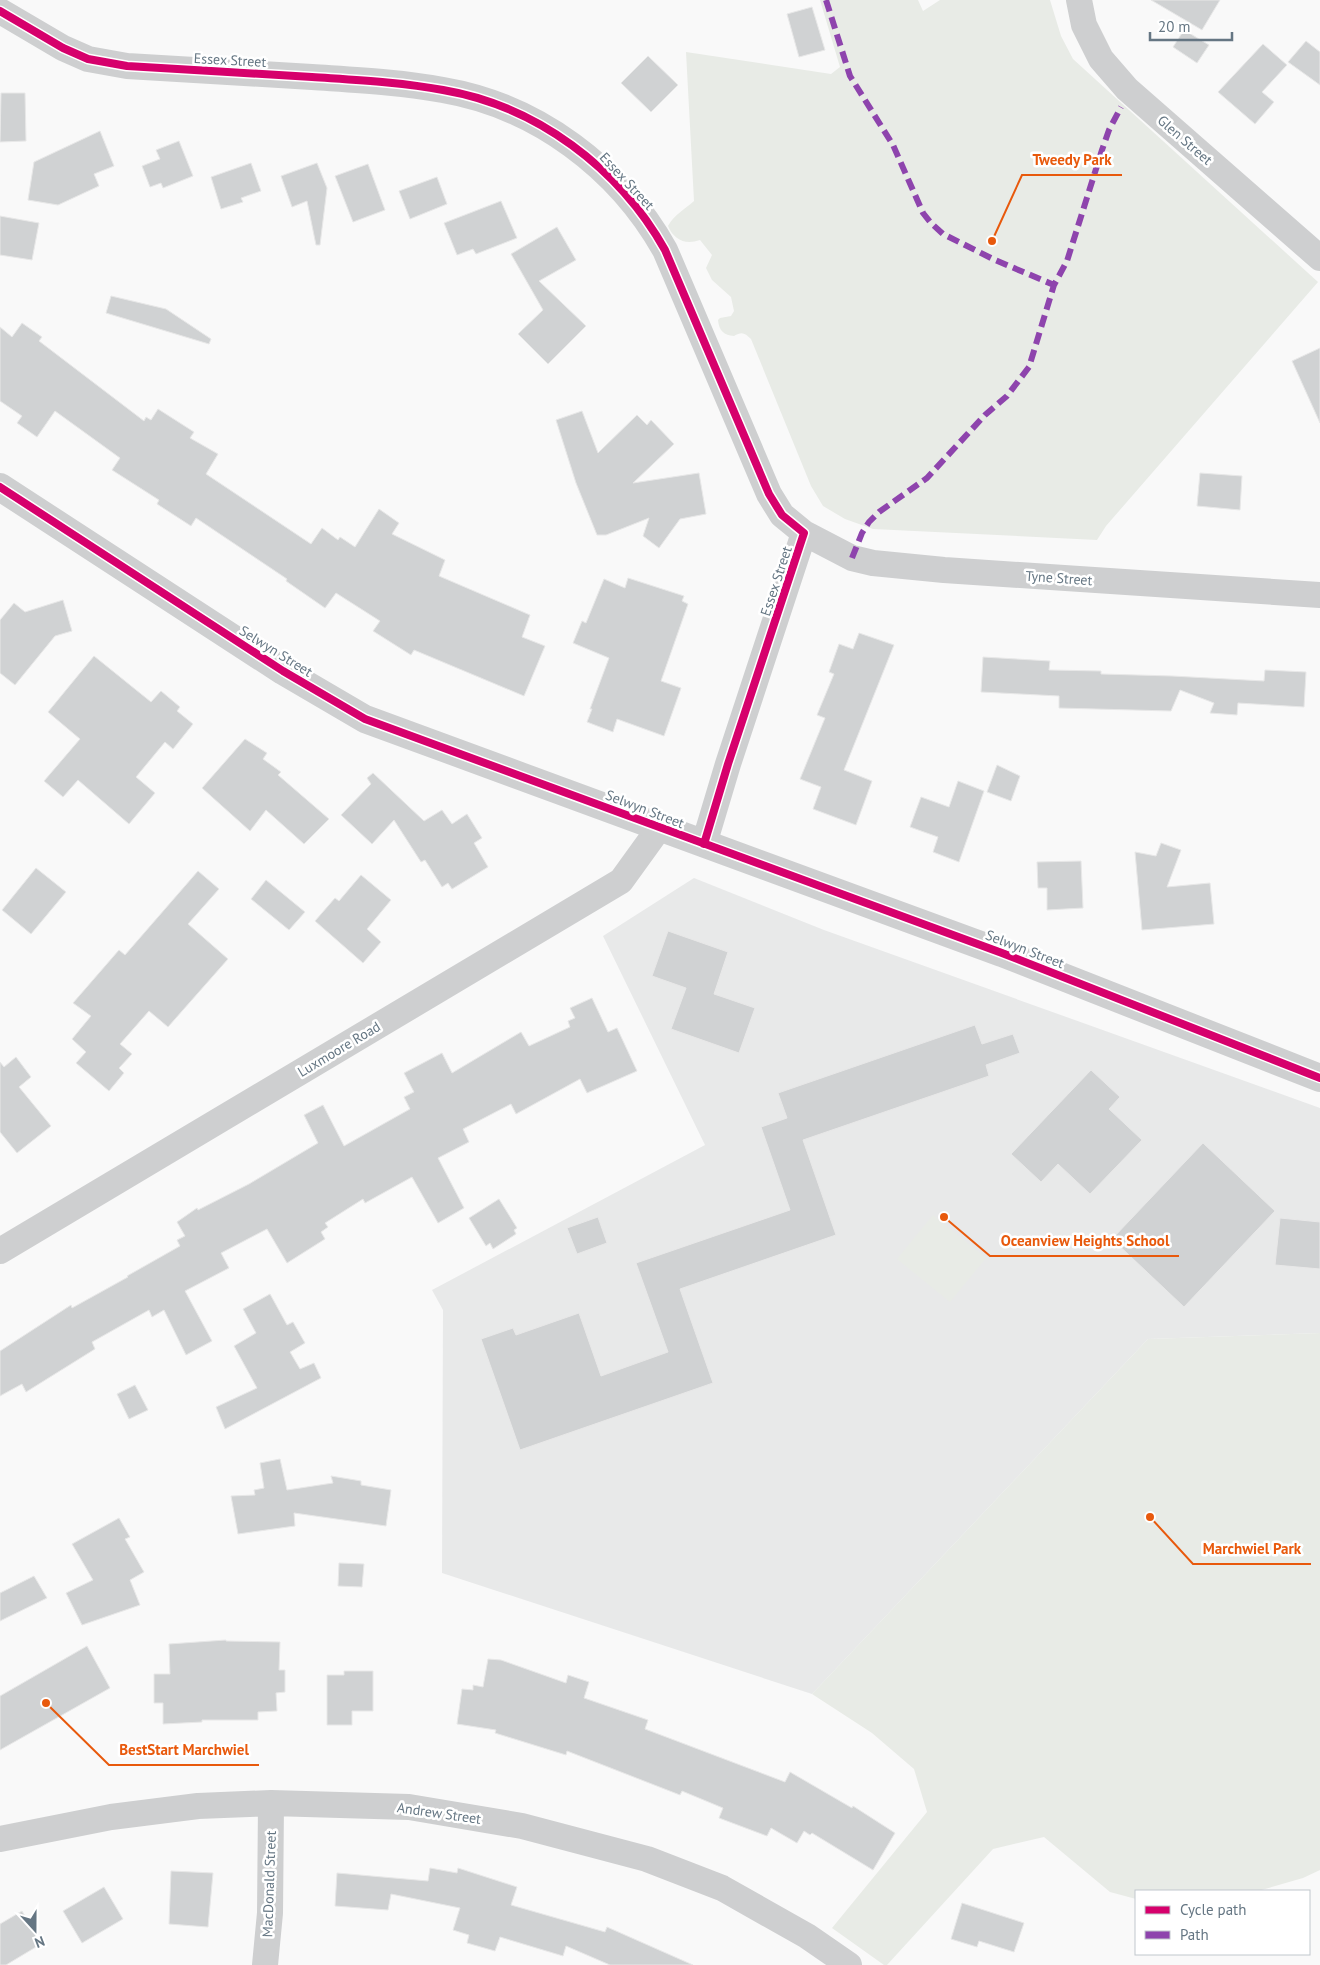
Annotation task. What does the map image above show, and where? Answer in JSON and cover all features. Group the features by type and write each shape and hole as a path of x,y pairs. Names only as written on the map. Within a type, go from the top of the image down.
{"street":[{"name":"Glen Street","path":"1079,0 1084,25 1101,59 1126,89 1320,258"},
{"name":"Essex Street","path":"10,11 63,48 88,59 119,65 386,82 445,90 495,104 540,123 574,146 603,170 635,204 652,227 665,250 769,494 782,515 804,533 731,754 704,844"},
{"name":"Selwyn Street","path":"0,487 283,671 365,719 1002,953 1320,1078"},
{"name":"Tyne Street","path":"804,533 852,558 873,563 963,571 1320,595"},
{"name":"Luxmoore Road","path":"0,1251 621,881 660,827"},
{"name":"Andrew Street","path":"0,1840 112,1817 198,1806 271,1803 409,1807 522,1826 647,1859 722,1888 807,1936 848,1965"},
{"name":"MacDonald Street","path":"265,1965 270,1913 271,1803"}],"shaded area":[{"path":"820,0 918,0 923,11 940,0 1050,0 1061,36 1073,59 1318,282 1106,526 1097,540 873,529 845,519 823,506 811,486 751,339 743,333 734,336 721,330 718,320 731,316 734,311 731,297 712,280 706,268 712,255 700,240 690,242 681,240 670,231 668,226 670,222 694,201 686,52 831,74 840,67"},
{"path":"694,878 824,930 1320,1108 1320,1333 1148,1339 812,1694 442,1573 443,1310 432,1290 705,1145 603,936"},
{"path":"933,1215 986,1258 950,1302 897,1259"},
{"path":"1320,1333 1320,1870 1303,1878 1261,1890 1135,1890 1135,1899 1110,1892 1044,1837 993,1849 887,1965 884,1965 832,1928 927,1812 914,1769 872,1733 812,1694 1148,1339"}],"building":[{"path":"1151,0 1220,0 1202,30"},
{"path":"812,7 825,50 799,57 787,14"},
{"path":"1184,30 1209,45 1197,63 1173,47"},
{"path":"1306,41 1320,52 1320,85 1288,62"},
{"path":"1263,44 1287,65 1262,92 1274,102 1255,124 1218,92"},
{"path":"648,56 678,85 651,112 621,83"},
{"path":"1,93 25,93 26,141 0,142"},
{"path":"100,131 114,166 94,174 99,186 58,205 28,200 34,162"},
{"path":"179,141 193,176 163,188 161,183 150,187 142,166 160,159 156,150"},
{"path":"251,163 261,191 241,198 243,202 221,209 211,177"},
{"path":"317,163 327,188 320,245 316,245 307,201 292,207 281,176"},
{"path":"368,164 385,210 353,222 335,176"},
{"path":"437,177 447,204 410,219 399,191"},
{"path":"501,201 517,238 476,254 473,249 457,255 444,223"},
{"path":"0,216 39,223 32,260 0,255"},
{"path":"557,227 576,260 539,281 586,326 548,364 518,334 543,310 511,254"},
{"path":"111,296 166,309 211,339 209,344 106,313"},
{"path":"22,323 42,337 39,341 144,421 146,417 151,420 158,409 194,432 190,438 218,454 206,474 311,544 322,528 338,540 340,537 355,547 379,509 399,523 392,534 445,560 439,576 530,615 522,637 545,646 524,696 414,650 411,655 373,631 380,621 336,593 325,608 286,581 287,579 196,518 191,526 157,504 159,500 112,470 120,458 55,411 37,437 17,423 22,416 0,401 0,327 12,337"},
{"path":"1320,348 1320,423 1292,361"},
{"path":"582,411 598,453 637,415 647,425 651,420 674,444 633,483 699,473 706,514 680,519 659,548 643,536 649,518 606,535 597,535 576,483 556,420"},
{"path":"1200,473 1242,476 1240,510 1197,506"},
{"path":"628,578 684,596 682,601 688,604 661,681 681,688 664,736 617,719 613,732 587,722 609,658 573,643 582,621 586,623 604,579 625,588"},
{"path":"63,600 72,631 55,636 15,685 0,673 0,620 14,603 25,612"},
{"path":"859,633 894,645 844,770 872,781 856,825 813,809 821,787 800,779 825,718 817,715 834,674 829,672 839,644 853,649"},
{"path":"94,656 151,702 161,691 180,707 177,711 193,724 173,749 165,742 136,777 155,793 129,824 78,780 63,797 44,781 80,739 48,712"},
{"path":"983,657 1050,661 1049,670 1101,671 1101,674 1264,681 1265,670 1306,672 1304,707 1238,703 1237,715 1210,713 1214,703 1180,690 1171,711 1059,708 1059,696 981,692"},
{"path":"245,739 267,753 263,759 281,772 278,775 329,819 304,844 266,810 250,831 202,788"},
{"path":"997,765 1020,776 1011,801 987,792"},
{"path":"373,773 424,821 442,810 452,824 467,814 482,838 474,843 488,867 452,889 448,883 442,887 425,860 421,862 394,820 372,844 341,815 371,784 367,778"},
{"path":"958,781 984,791 959,862 933,852 938,837 910,827 921,797 949,807"},
{"path":"1161,843 1181,850 1167,887 1210,883 1214,924 1142,930 1135,852 1156,856"},
{"path":"1081,861 1083,908 1047,910 1047,888 1038,888 1037,862"},
{"path":"36,868 66,892 31,934 2,910"},
{"path":"198,871 219,889 188,924 228,959 168,1027 149,1011 120,1044 132,1054 119,1068 124,1073 109,1091 76,1063 86,1052 72,1039 91,1016 73,1003 119,950 125,955"},
{"path":"361,875 391,900 367,929 381,942 363,963 315,921 335,898 339,901"},
{"path":"266,880 305,912 289,930 251,899"},
{"path":"668,931 728,952 714,994 755,1008 739,1053 671,1029 686,988 652,976"},
{"path":"592,998 608,1032 617,1028 637,1071 587,1093 580,1079 516,1114 511,1104 463,1129 469,1142 438,1158 464,1208 438,1223 412,1177 365,1203 363,1199 325,1223 328,1227 321,1232 325,1239 287,1263 267,1229 221,1253 229,1268 185,1291 212,1341 186,1355 164,1310 152,1317 149,1310 92,1342 95,1349 26,1392 22,1384 0,1396 0,1351 71,1305 72,1308 180,1246 177,1240 185,1236 177,1222 197,1208 198,1210 249,1184 318,1143 304,1115 323,1105 344,1146 410,1109 404,1097 414,1092 404,1073 442,1053 452,1073 521,1032 529,1046 570,1027 568,1021 575,1018 570,1008"},
{"path":"975,1025 982,1044 1013,1034 1020,1053 986,1065 989,1076 803,1140 836,1235 680,1289 713,1383 520,1450 481,1339 513,1328 516,1335 579,1313 601,1376 668,1352 636,1263 790,1210 761,1127 787,1118 778,1093"},
{"path":"16,1057 31,1077 19,1087 51,1126 17,1153 0,1132 0,1062 4,1067"},
{"path":"1091,1070 1120,1097 1109,1109 1142,1140 1090,1194 1058,1164 1041,1182 1011,1154"},
{"path":"1203,1143 1275,1211 1184,1307 1112,1239"},
{"path":"499,1199 517,1228 514,1230 516,1234 493,1249 490,1243 486,1246 469,1218"},
{"path":"598,1217 607,1243 577,1254 567,1228"},
{"path":"1280,1218 1320,1222 1320,1269 1275,1265"},
{"path":"270,1294 287,1325 293,1322 305,1343 290,1352 300,1369 314,1363 321,1378 225,1429 216,1407 257,1388 234,1346 256,1333 243,1309"},
{"path":"135,1385 148,1410 129,1419 117,1394"},
{"path":"280,1459 287,1490 333,1483 331,1476 361,1481 361,1485 391,1490 386,1526 294,1513 295,1526 238,1534 231,1496 255,1495 254,1490 264,1488 260,1463"},
{"path":"119,1518 130,1537 125,1539 144,1572 130,1580 140,1605 82,1625 66,1593 93,1580 72,1544"},
{"path":"339,1563 364,1564 362,1587 338,1586"},
{"path":"34,1576 47,1598 0,1621 0,1593"},
{"path":"226,1640 280,1642 279,1670 285,1670 285,1692 276,1693 277,1711 258,1712 258,1720 202,1720 202,1722 163,1724 163,1703 154,1703 154,1674 170,1674 169,1644"},
{"path":"87,1646 110,1688 0,1750 0,1696"},
{"path":"488,1659 501,1660 566,1683 568,1675 589,1682 584,1698 648,1720 645,1729 785,1782 790,1772 852,1808 853,1806 895,1833 873,1870 812,1833 810,1835 804,1831 797,1843 771,1828 767,1836 719,1818 723,1808 682,1791 680,1795 567,1751 566,1755 495,1733 496,1730 457,1724 462,1689 473,1690 473,1685 483,1687"},
{"path":"344,1671 373,1671 373,1711 352,1711 352,1725 327,1725 327,1675 344,1675"},
{"path":"430,1868 457,1873 458,1868 517,1887 511,1905 605,1932 607,1927 693,1965 610,1965 566,1946 563,1956 500,1937 495,1951 467,1943 469,1935 453,1930 460,1908 391,1894 388,1910 335,1906 337,1873 428,1881"},
{"path":"171,1871 213,1873 208,1927 169,1924"},
{"path":"104,1887 123,1919 82,1943 63,1911"},
{"path":"962,1903 1024,1923 1014,1952 979,1941 977,1947 951,1939"},
{"path":"22,1911 41,1944 6,1965 0,1965 0,1924"}],"marked path":[{"path":"826,0 850,76 893,145 923,213 943,234 995,260 1054,285"},
{"path":"852,558 862,533 869,522 879,512 927,478 985,415 1007,396 1029,367 1054,285 1067,261 1109,130 1121,107"}],"cycle path":[{"path":"0,11 63,48 88,59 127,66 394,83 427,87 478,98 511,110 542,126 572,145 624,193 646,220 665,250 769,494 782,515 804,533 728,764 704,844"},
{"path":"0,487 283,671 365,719 1002,953 1320,1078"}],"place":[{"name":"Tweedy Park","path":"992,241"},
{"name":"Oceanview Heights School","path":"944,1217"},
{"name":"Marchwiel Park","path":"1150,1517"},
{"name":"BestStart Marchwiel","path":"46,1703"}]}
